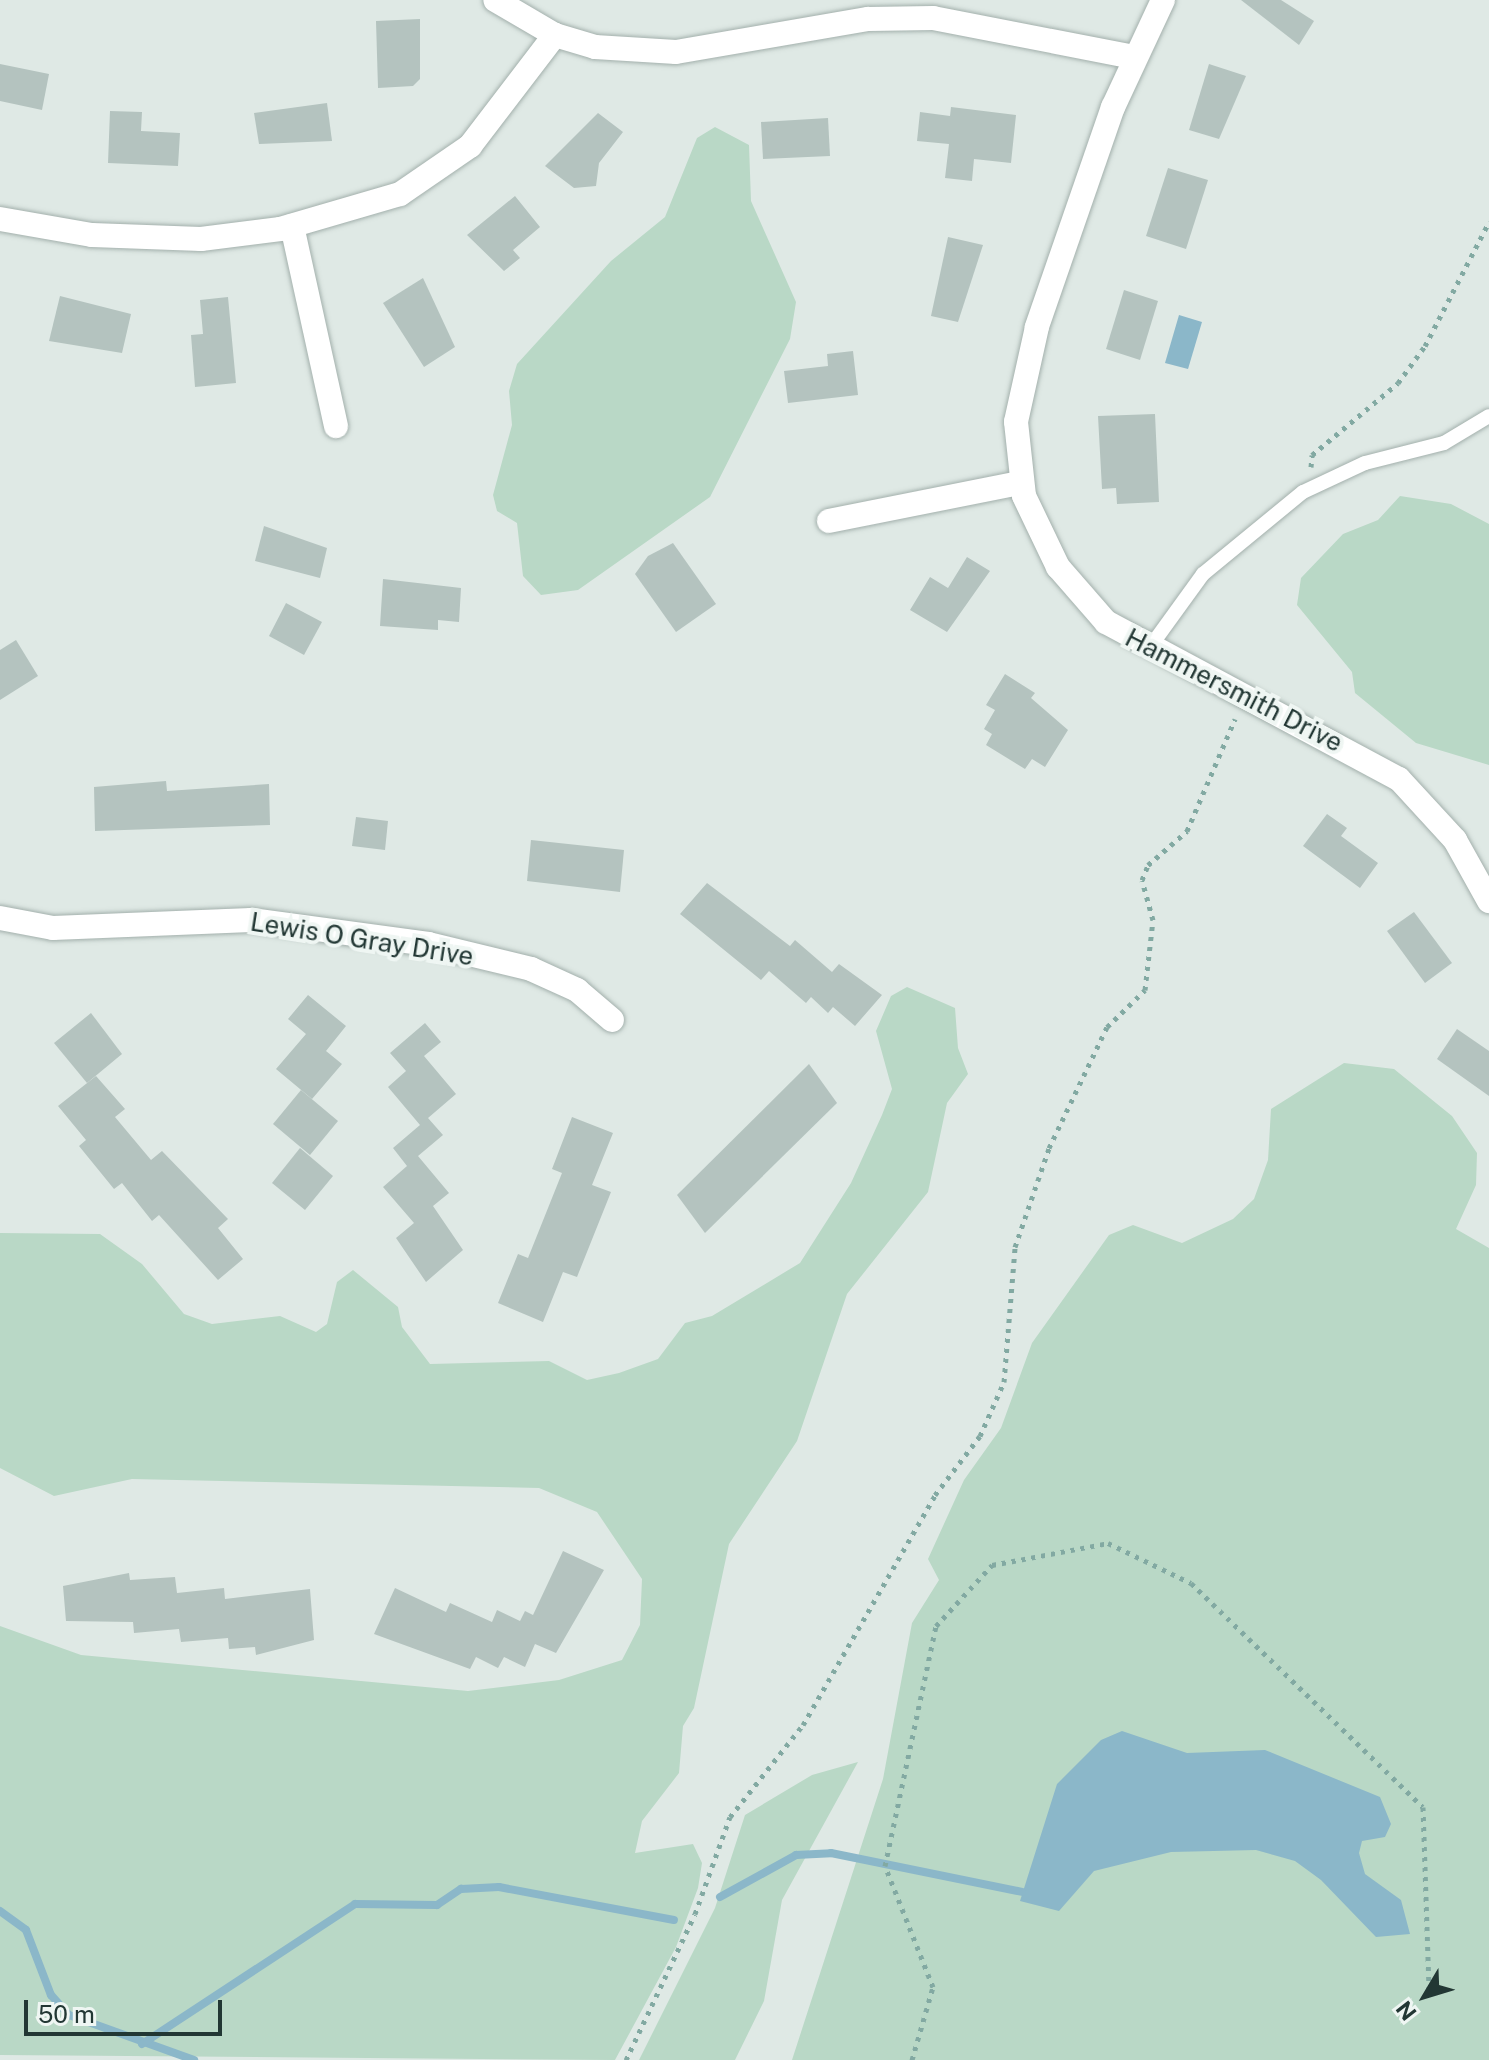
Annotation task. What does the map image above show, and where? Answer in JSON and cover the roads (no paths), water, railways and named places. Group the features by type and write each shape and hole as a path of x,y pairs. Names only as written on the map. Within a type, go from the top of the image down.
{"street":[{"path":"495,0 555,35 609,49 676,52 868,19 933,18 1134,57"},
{"name":"Hammersmith Drive","path":"1163,0 1134,57 1037,327 1016,422 1020,483 1044,543 1071,586 1148,650 1399,779 1455,840 1489,901"},
{"path":"0,219 139,238 201,239 292,226 380,203 446,166 487,127 555,35"},
{"path":"292,226 336,426"},
{"path":"829,521 1020,483"},
{"name":"Lewis O Gray Drive","path":"0,918 53,928 251,920 428,944 531,969 577,990 612,1020"}],"lane":[{"path":"1148,650 1224,552 1319,482 1444,443 1489,416"}],"water":[{"path":"1179,315 1202,322 1188,369 1165,363"},
{"path":"1122,1731 1187,1753 1265,1750 1380,1797 1391,1824 1385,1837 1362,1841 1359,1853 1365,1874 1401,1900 1410,1934 1376,1937 1321,1880 1295,1861 1256,1850 1171,1852 1094,1871 1059,1911 1020,1901 1057,1784 1101,1740"}],"waterway":[{"path":"720,1897 796,1855 831,1853 1022,1892"},
{"path":"142,2044 355,1904 437,1905 461,1889 499,1887 674,1920"},
{"path":"0,1911 26,1930 51,1995 69,2015 194,2060"}]}
